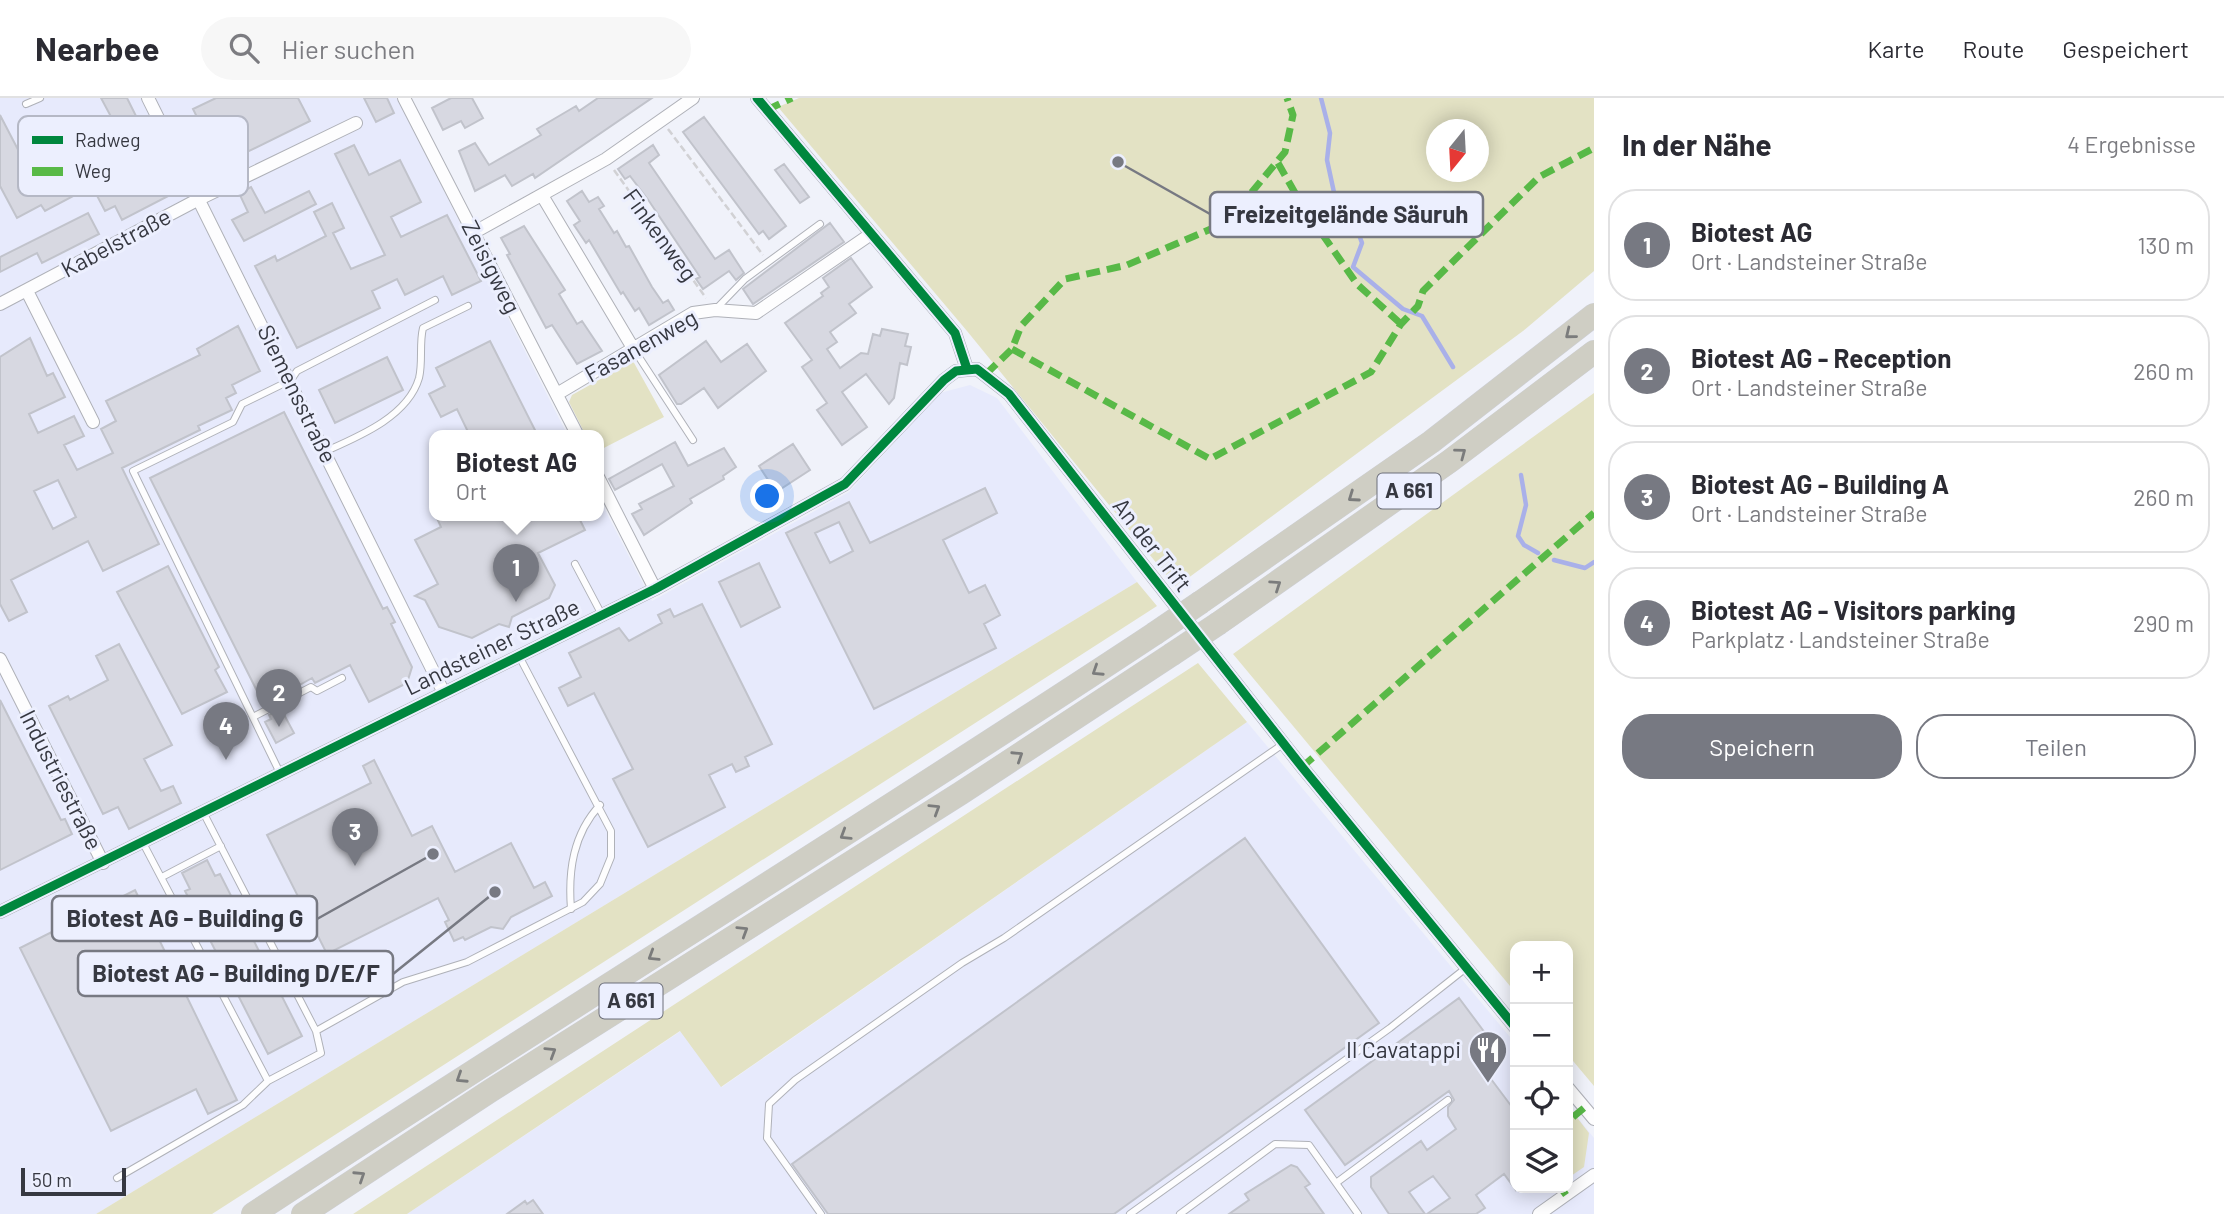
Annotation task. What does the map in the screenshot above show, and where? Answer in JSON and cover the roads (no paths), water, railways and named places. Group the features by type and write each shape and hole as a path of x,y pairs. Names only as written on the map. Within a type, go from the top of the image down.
{"highway":[{"name":"A 661","path":"253,1214 470,1072 939,776 1154,634 1431,442 1594,315"},
{"name":"A 661","path":"303,1214 489,1091 961,793 1219,623 1419,484 1594,352"}],"street":[{"name":"Siemensstraße","path":"148,98 157,116"},
{"path":"473,233 543,197 606,159 692,98"},
{"path":"757,98 955,333 967,369"},
{"name":"Zeisigweg","path":"407,99 575,430"},
{"name":"Kabelstraße","path":"248,175 356,123"},
{"name":"Siemensstraße","path":"197,196 443,691"},
{"name":"Kabelstraße","path":"0,304 205,196"},
{"path":"543,197 633,348"},
{"name":"Fasanenweg","path":"557,394 693,313 715,310 756,313 872,234"},
{"path":"27,291 93,422"},
{"name":"Landsteiner Straße","path":"0,912 281,775 518,654 655,589 845,484 944,380 956,371 967,369"},
{"name":"An der Trift","path":"967,369 986,374 1009,394 1283,744 1510,1021"},
{"path":"604,489 655,589"},
{"name":"Industriestraße","path":"0,659 103,863"},
{"path":"1573,1094 1594,1119"},
{"path":"1539,1214 1594,1175"}],"lane":[{"path":"26,104 40,98"},
{"path":"715,310 744,279 820,224"},
{"path":"281,775 133,471 233,422 242,404 291,380 297,371 435,300"},
{"path":"326,451 390,417 405,405 420,375 423,328 468,306"},
{"path":"633,348 693,440"},
{"path":"575,564 601,615"},
{"path":"316,1031 403,982 467,962 571,909 583,902 600,884 611,857 611,831 600,805 518,654"},
{"path":"253,717 311,687 317,691 342,678"},
{"path":"821,1214 767,1138 769,1104 795,1080 962,963 1004,938 1283,744"},
{"path":"571,909 573,852 588,818 600,805"},
{"path":"117,1178 243,1105 268,1081 321,1053 316,1031 203,812"},
{"path":"143,843 268,1081"},
{"path":"162,877 221,846"},
{"path":"1130,1214 1390,1028 1466,968"},
{"path":"1336,1183 1448,1100"},
{"path":"1180,1214 1275,1144 1309,1145 1358,1214"}],"waterway":[{"path":"1321,98 1330,133 1327,160 1335,197 1353,218 1362,243 1353,267 1403,309 1422,316 1453,367"},
{"path":"1521,475 1526,505 1518,536 1524,545 1538,553"},
{"path":"1554,560 1585,568 1594,562"}],"place":[{"name":"Freizeitgelände Säuruh","path":"1118,162"},
{"name":"Biotest AG","path":"516,602"},
{"name":"Biotest AG - Reception","path":"279,727"},
{"name":"Biotest AG - Visitors parking","path":"226,760"},
{"name":"Biotest AG - Building G","path":"433,854"},
{"name":"Biotest AG - Building A","path":"355,866"},
{"name":"Biotest AG - Building D/E/F","path":"495,892"},
{"name":"Il Cavatappi","path":"1488,1084"}]}
